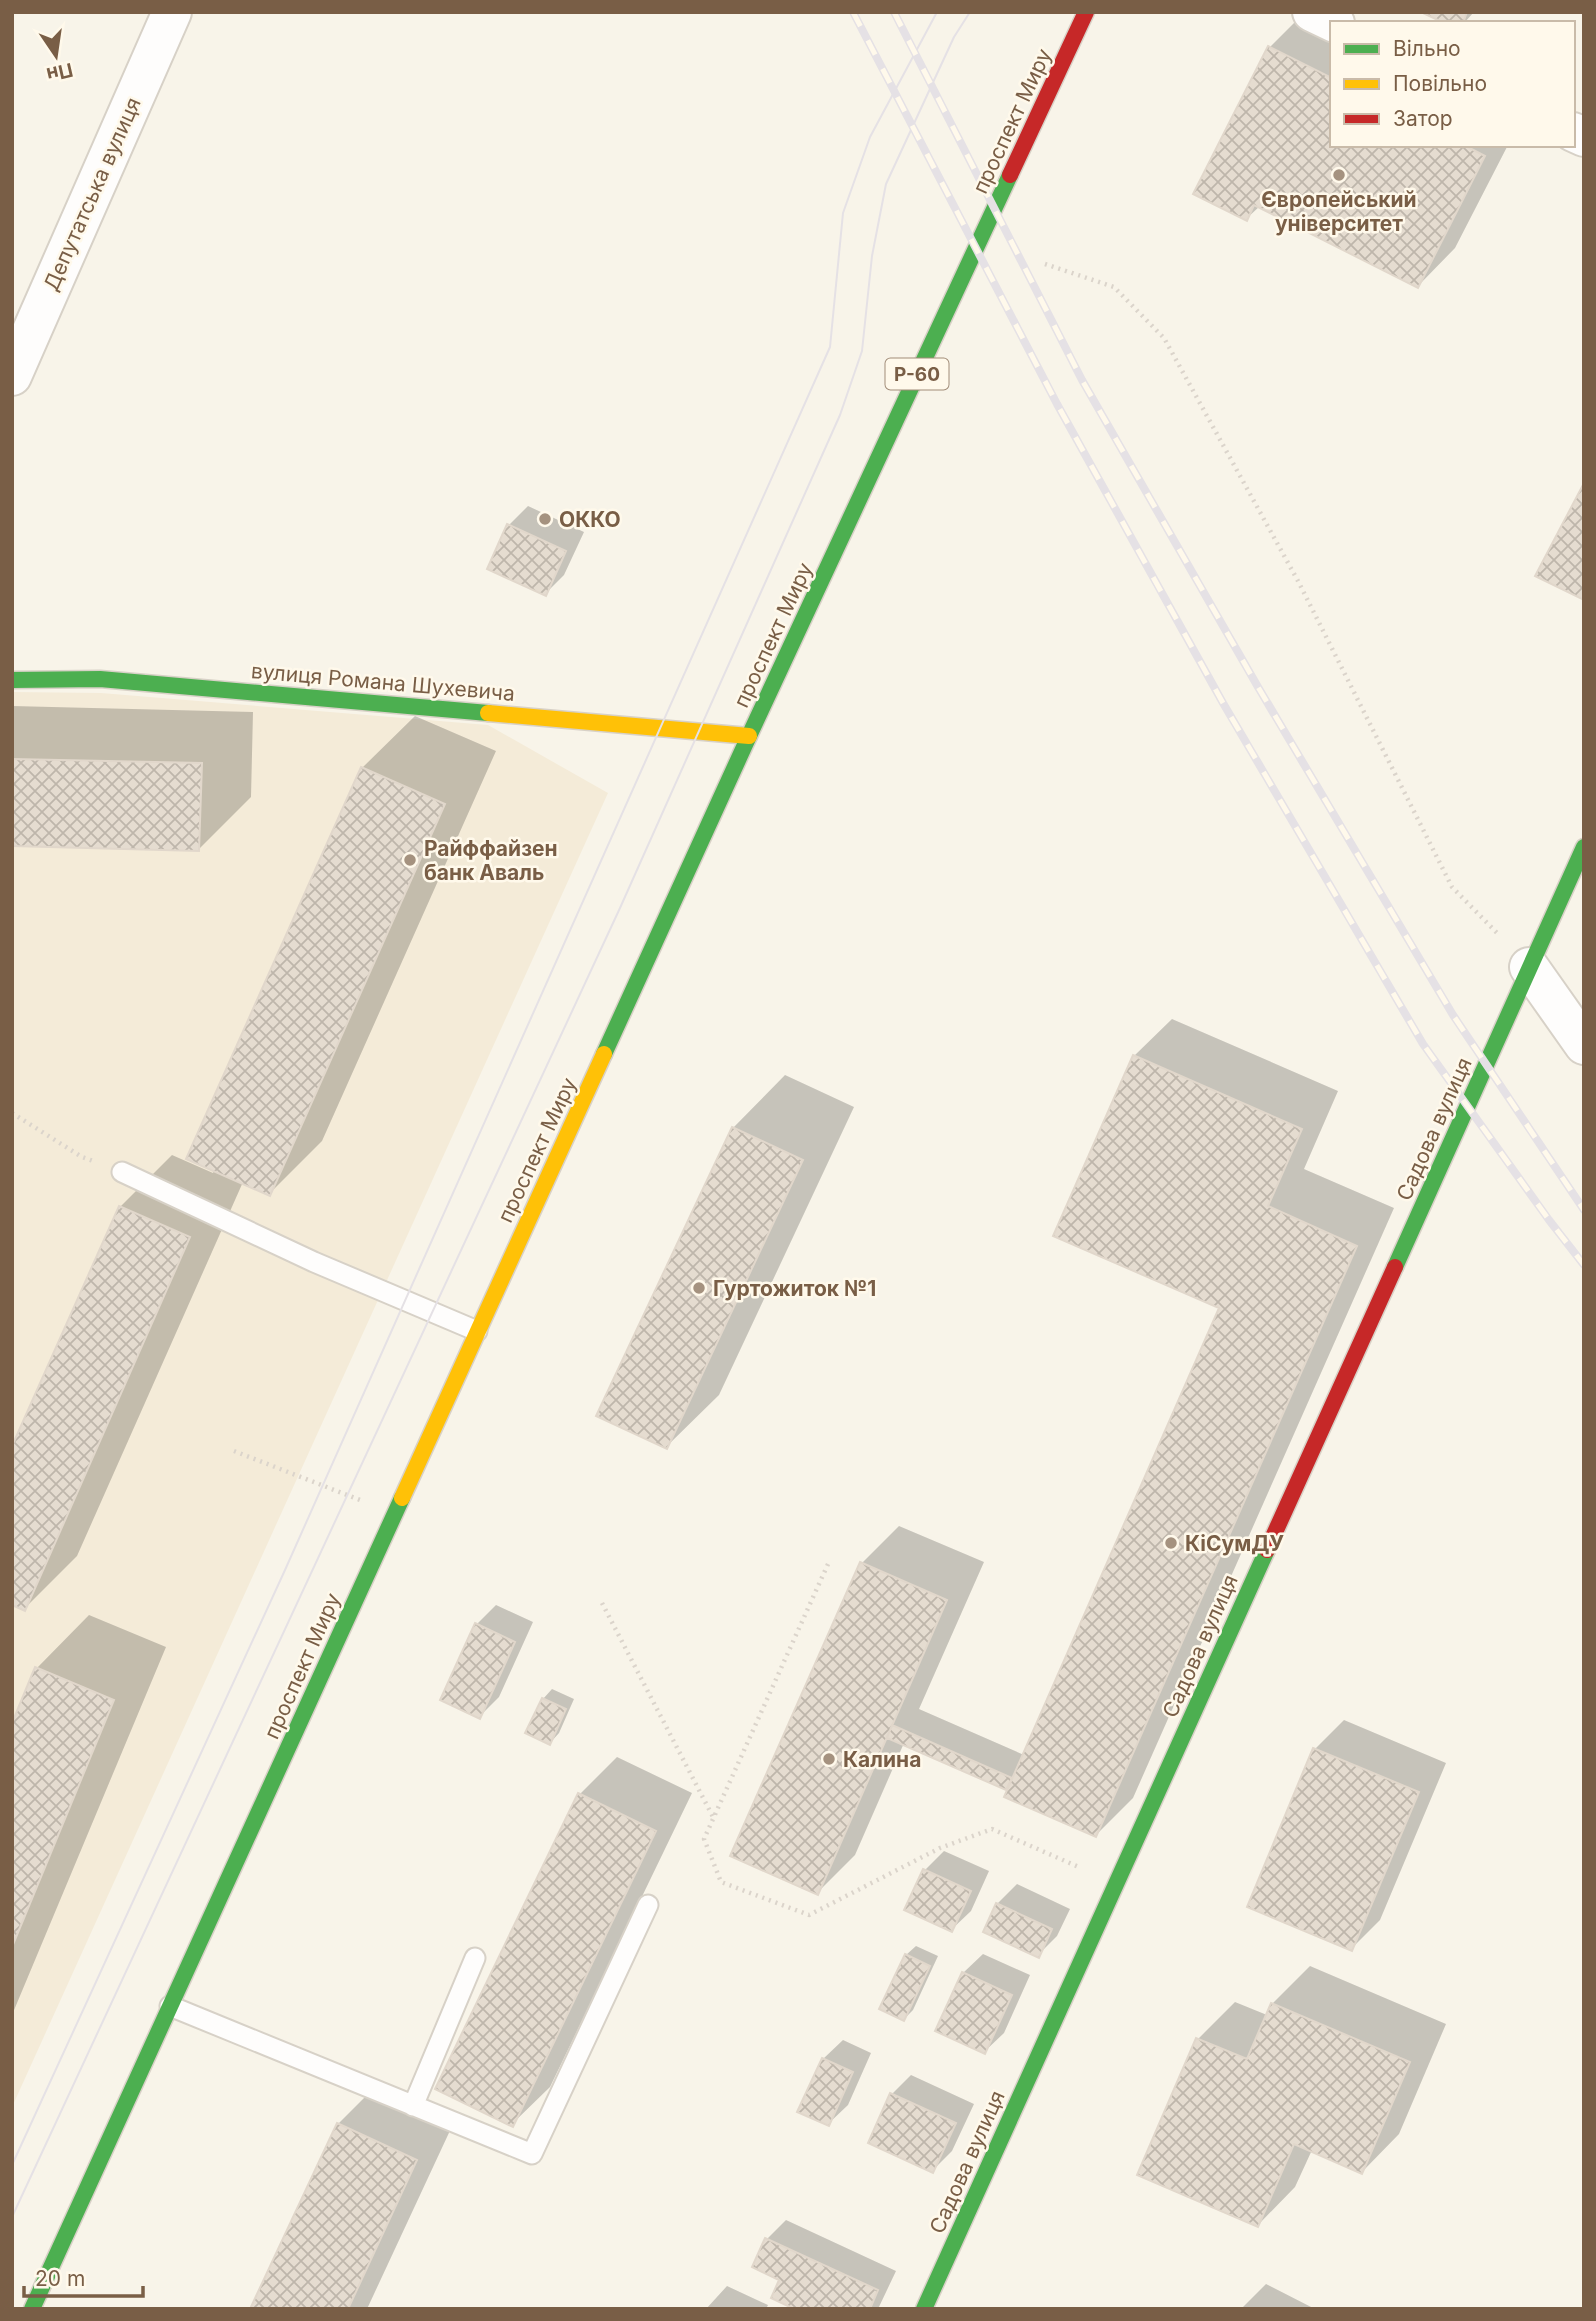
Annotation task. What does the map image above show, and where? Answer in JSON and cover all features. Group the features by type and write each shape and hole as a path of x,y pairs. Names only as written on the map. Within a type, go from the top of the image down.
{"main road":[{"name":"проспект Миру","path":"32,2309 749,736 1086,12"},
{"name":"вулиця Романа Шухевича","path":"12,680 100,679 749,736"},
{"name":"Садова вулиця","path":"924,2309 1584,847"}],"street":[{"name":"Депутатська вулиця","path":"12,376 172,12"},
{"path":"1312,12 1331,21"},
{"path":"1530,967 1584,1045"}],"lane":[{"path":"122,1172 314,1262 477,1331"},
{"path":"170,2006 532,2154 648,1905"},
{"path":"414,2106 475,1958"}],"path":[{"path":"1045,264 1114,287 1164,338 1298,581 1452,887 1530,967"},
{"path":"12,1113 82,1157 122,1172"},
{"path":"234,1451 367,1503"},
{"path":"828,1564 704,1839 721,1882 809,1914 940,1848 992,1829 1116,1883"},
{"path":"602,1603 714,1817"}],"shaded area":[{"path":"12,692 101,693 488,725 608,793 12,2107"}],"building":[{"path":"1421,12 1467,12 1464,21 1440,21"},
{"name":"Європейський університет","path":"1268,46 1330,77 1330,147 1468,147 1485,156 1418,288 1254,205 1247,221 1193,194"},
{"path":"1584,483 1584,600 1535,576"},
{"path":"507,524 566,551 546,596 487,569"},
{"path":"12,759 202,763 199,851 12,846"},
{"path":"361,767 445,804 270,1196 186,1159"},
{"name":"КіСумДУ","path":"1133,1055 1302,1129 1268,1206 1357,1246 1096,1837 1004,1797 1219,1308 1053,1236"},
{"name":"Гуртожиток №1","path":"732,1127 803,1160 667,1449 596,1416"},
{"path":"119,1206 190,1237 25,1611 12,1605 12,1446"},
{"path":"860,1562 947,1600 818,1895 730,1856"},
{"path":"475,1623 515,1642 480,1719 440,1700"},
{"path":"35,1667 114,1700 12,1947 12,1723"},
{"path":"542,1698 566,1709 550,1745 525,1733"},
{"path":"892,1725 1012,1778 1006,1790 887,1738"},
{"path":"1313,1748 1419,1792 1352,1951 1247,1907"},
{"path":"578,1793 656,1831 513,2127 435,2089"},
{"path":"923,1869 971,1891 952,1932 904,1910"},
{"path":"996,1903 1052,1929 1039,1958 983,1932"},
{"path":"905,1954 930,1966 904,2021 879,2009"},
{"path":"962,1972 1012,1995 985,2054 935,2031"},
{"path":"1271,2003 1410,2062 1362,2174 1294,2144 1258,2227 1137,2175 1196,2038 1247,2059"},
{"path":"822,2058 853,2072 829,2126 797,2112"},
{"path":"890,2093 956,2123 933,2173 868,2143"},
{"path":"337,2123 417,2160 348,2309 250,2309"},
{"path":"765,2238 878,2290 870,2309 794,2309 771,2298 779,2280 752,2267"}],"tram line":[{"path":"12,2165 285,1570 830,347 843,213 870,137 937,12"},
{"path":"12,2217 620,908 840,415 862,351 872,256 886,184 954,37 970,12"}],"railway":[{"path":"853,12 1057,404 1223,703 1423,1044 1584,1265"},
{"path":"894,12 1082,380 1258,687 1453,1015 1584,1210"}],"traffic: fast":[{"path":"604,1054 1010,175"},
{"path":"12,680 100,679 488,713"},
{"path":"1395,1267 1584,847"},
{"path":"32,2309 402,1498"},
{"path":"924,2309 1267,1550"}],"traffic: slow":[{"path":"488,713 749,736"},
{"path":"402,1498 604,1054"}],"traffic: jam":[{"path":"1010,175 1086,12"},
{"path":"1267,1550 1395,1267"}],"place":[{"name":"Європейський університет","path":"1339,175"},
{"name":"ОККО","path":"545,519"},
{"name":"Райффайзен банк Аваль","path":"410,860"},
{"name":"Гуртожиток №1","path":"699,1288"},
{"name":"КіСумДУ","path":"1171,1543"},
{"name":"Калина","path":"829,1759"}]}
